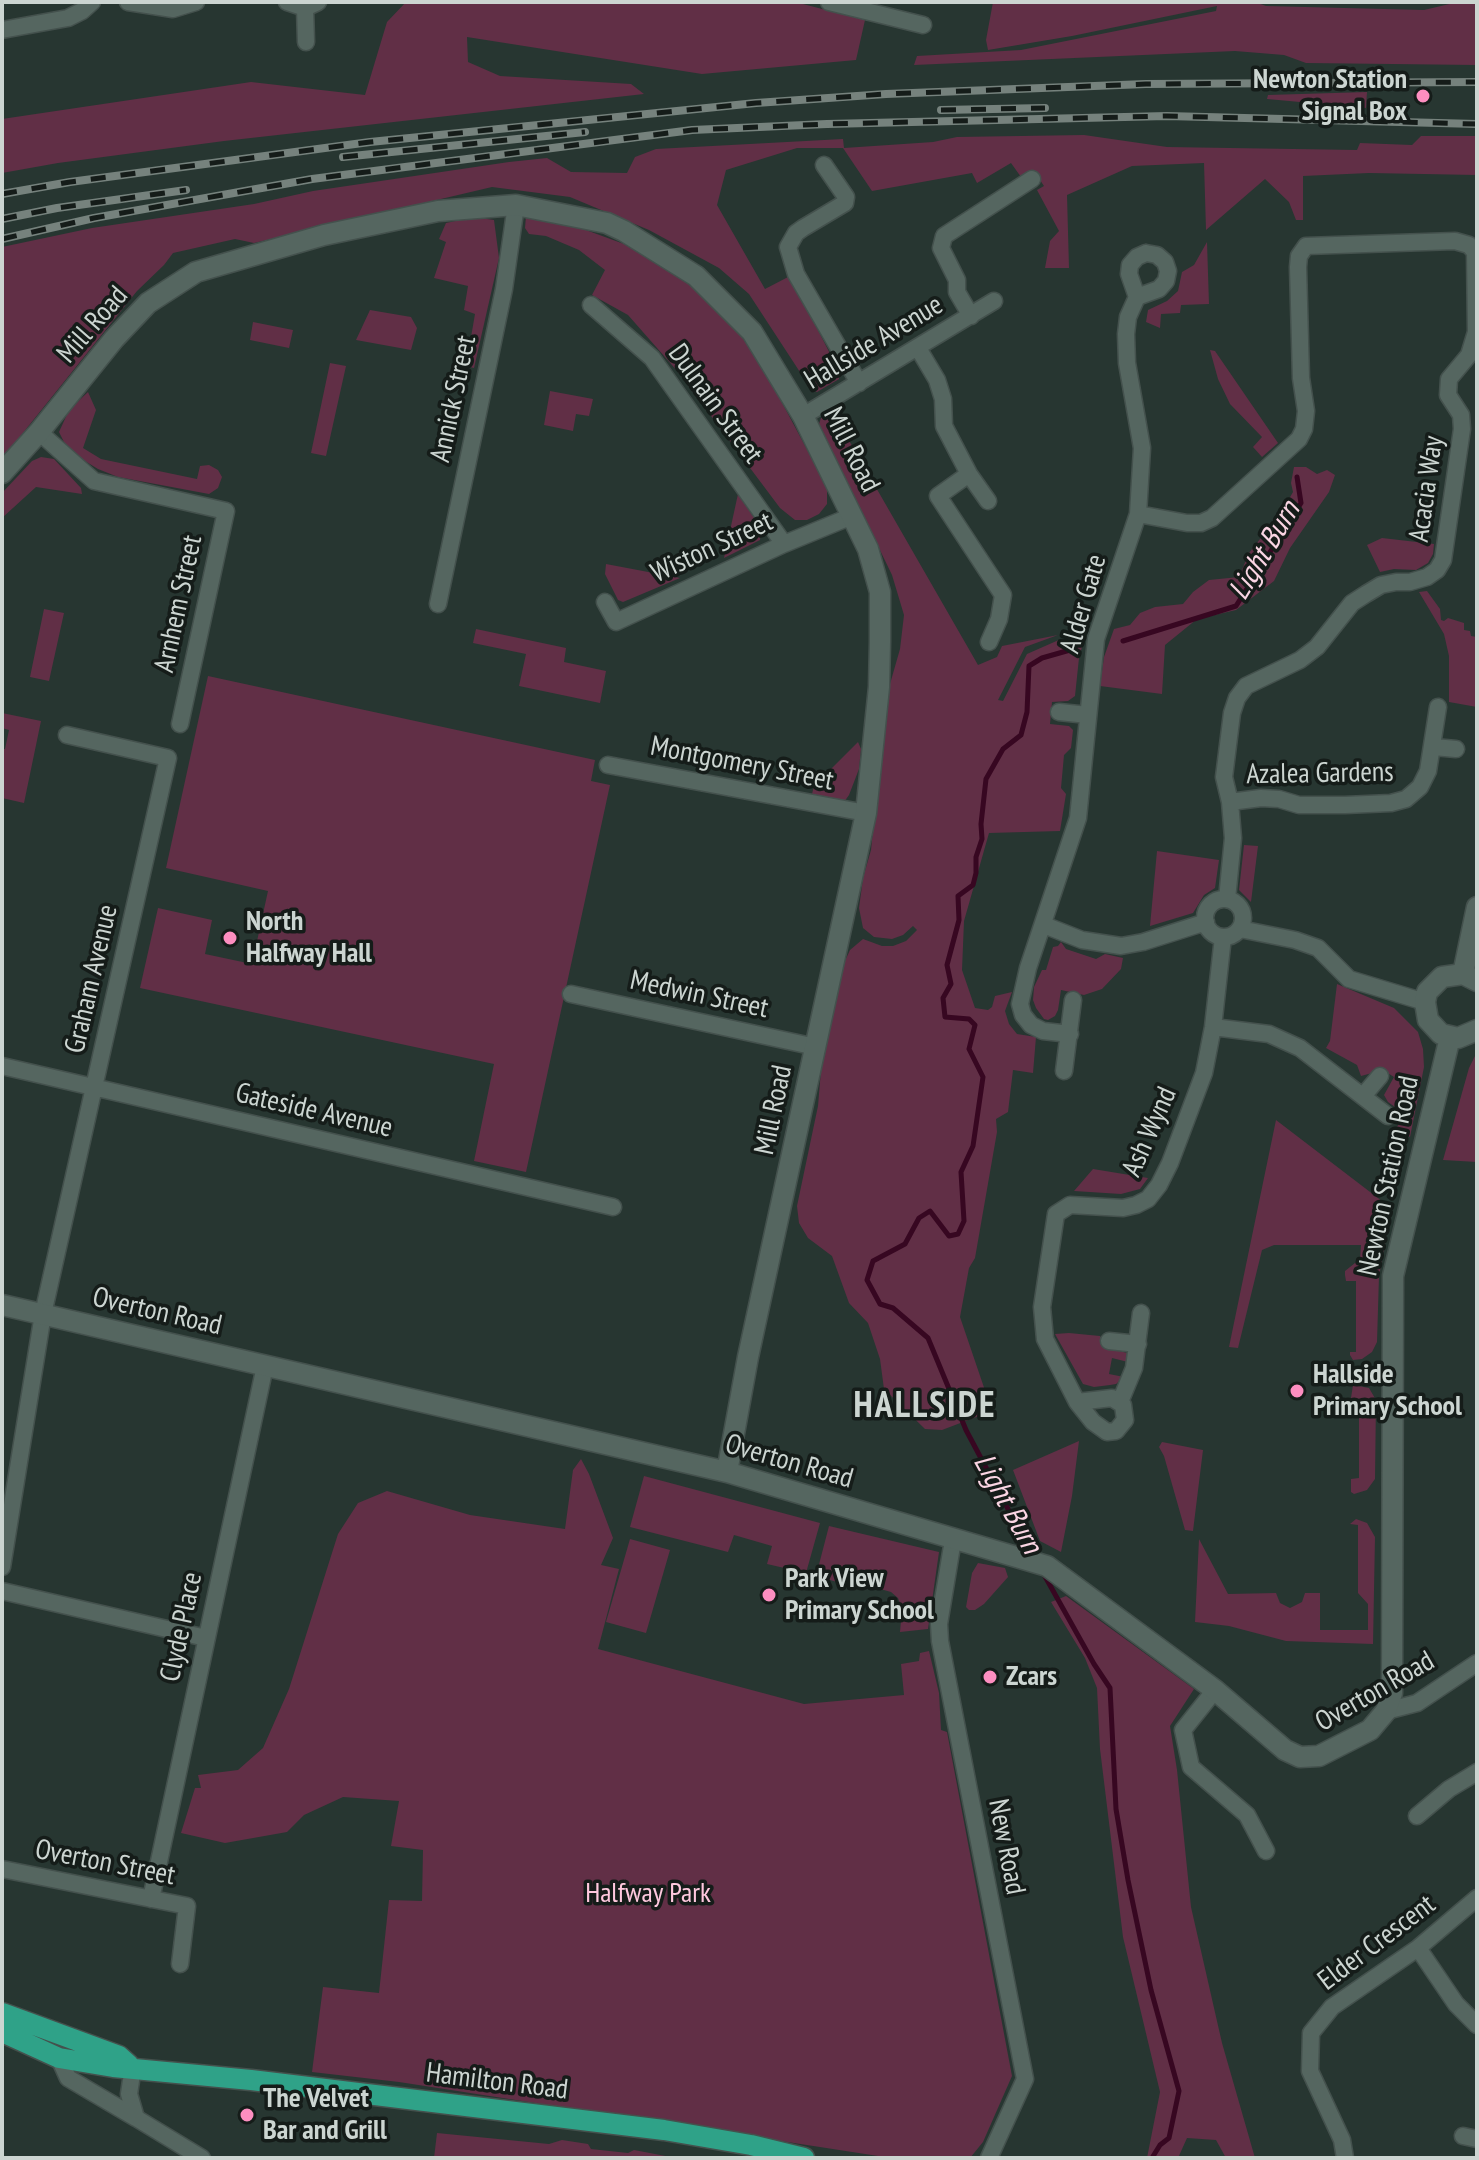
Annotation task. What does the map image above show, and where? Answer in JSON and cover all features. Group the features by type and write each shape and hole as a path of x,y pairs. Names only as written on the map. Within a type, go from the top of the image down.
{"main road":[{"name":"Hamilton Road","path":"2,2013 119,2056 133,2067"},
{"name":"Hamilton Road","path":"2,2032 59,2058 113,2067 664,2130 804,2158"}],"street":[{"path":"2,30 68,18 92,2"},
{"path":"128,2 173,9 196,2"},
{"path":"287,2 311,5 306,42"},
{"path":"829,2 923,25"},
{"path":"824,165 846,197 845,203 796,233 788,247 796,274 859,383"},
{"name":"Hallside Avenue","path":"971,316 957,292 957,280 941,248 944,236 1032,179"},
{"name":"Mill Road","path":"2,473 148,303 196,272 324,235 438,211 516,205 607,223 696,276 752,332 803,416 868,549 880,592 879,687 866,813 748,1357 727,1472"},
{"name":"Annick Street","path":"438,604 504,289 516,205"},
{"name":"Acacia Way","path":"1138,514 1187,523 1212,518 1299,439 1304,429 1306,411 1301,378 1298,267 1299,256 1306,246 1455,241 1469,245 1475,252 1476,332 1469,355 1449,379 1448,395 1461,415 1462,429 1443,560 1437,570 1427,577 1381,585 1352,603 1317,647 1300,660 1246,686 1237,698 1232,713 1224,777 1233,838 1227,899"},
{"name":"Alder Gate","path":"1070,1034 1043,1031 1031,1025 1023,1015 1020,1004 1028,968 1078,818 1096,639 1138,514 1142,448 1127,363 1126,334 1128,317 1137,297"},
{"name":"Hallside Avenue","path":"803,416 994,301"},
{"name":"Dulnain Street","path":"591,305 652,358 784,544"},
{"path":"918,348 937,380 943,399 944,426 969,474 988,501"},
{"name":"Arnhem Street","path":"39,432 94,481 226,511 180,724"},
{"path":"969,474 938,496 1003,595 999,619 989,642"},
{"name":"Wiston Street","path":"605,602 616,622 852,516"},
{"name":"Azalea Gardens","path":"1230,802 1261,798 1299,805 1345,805 1391,803 1406,799 1420,787 1428,771 1438,707"},
{"path":"1059,712 1088,715"},
{"name":"Graham Avenue","path":"43,1314 168,758 67,735"},
{"path":"1434,747 1456,749"},
{"name":"Montgomery Street","path":"608,765 866,813"},
{"path":"1227,899 1241,910 1243,923 1233,935 1223,937 1212,932 1206,922 1208,908 1227,899"},
{"path":"1477,907 1470,977 1442,977 1433,983 1425,1002 1428,1020 1441,1034 1465,1037 1477,1030"},
{"path":"1044,925 1082,940 1121,946 1206,922"},
{"path":"1240,929 1318,948 1349,979 1425,1002"},
{"name":"Ash Wynd","path":"1120,1402 1125,1410 1125,1420 1116,1431 1107,1432 1093,1422 1077,1402 1045,1339 1042,1319 1056,1214 1070,1205 1123,1208 1148,1199 1170,1163 1204,1073 1213,1027 1223,937"},
{"name":"Medwin Street","path":"571,994 816,1047"},
{"path":"1064,1071 1073,1000"},
{"path":"1213,1027 1269,1034 1300,1048 1388,1116"},
{"name":"Newton Station Road","path":"1386,1711 1392,1693 1393,1667 1393,1276 1450,1037"},
{"name":"Gateside Avenue","path":"2,1066 613,1207"},
{"path":"1363,1096 1380,1076"},
{"name":"Overton Road","path":"2,1305 727,1472 1047,1566 1215,1690 1285,1750 1300,1757 1319,1756 1350,1743 1370,1730 1386,1711 1417,1703 1477,1663"},
{"path":"1077,1402 1101,1398 1120,1402 1134,1368 1141,1313"},
{"path":"2,1567 43,1314"},
{"path":"1109,1341 1138,1344"},
{"name":"Clyde Place","path":"151,1899 265,1366"},
{"name":"New Road","path":"953,1540 939,1624 940,1641 1025,2079 989,2158"},
{"path":"2,1591 206,1638"},
{"path":"1215,1690 1183,1730 1191,1767 1247,1815 1266,1851"},
{"path":"1417,1816 1449,1789 1477,1772"},
{"name":"Overton Street","path":"2,1869 187,1906 180,1964"},
{"name":"Elder Crescent","path":"1345,2158 1342,2140 1310,2071 1311,2033 1332,2007 1418,1948 1477,1898"},
{"path":"1418,1948 1456,2004 1477,2025"},
{"path":"59,2058 68,2078 202,2158"},
{"path":"133,2067 129,2094 136,2118"}],"green space":[{"path":"406,2 795,2 865,20 856,60 702,74 467,37 468,62 500,76 631,84 644,94 224,141 2,173 2,119 251,82 365,95 387,22"},
{"path":"993,2 1255,2 1266,6 1424,10 1458,2 1477,2 1477,65 1306,63 1284,55 1235,51 914,65 917,56 1021,50 1216,11 1217,6 988,50 986,40"},
{"path":"1367,92 1366,108 1267,99 1268,95"},
{"path":"1084,135 1167,147 1357,150 1360,143 1412,145 1421,136 1477,136 1477,175 1369,173 1303,176 1303,220 1296,220 1289,202 1265,179 1206,230 1204,163 1132,166 1067,195 1069,268 1045,268 1050,241 1059,231 1037,190 1044,186 1034,171 1021,177 1011,163 977,183 972,173 872,191 843,148 797,148 726,170 717,205 765,289 790,276 839,371 839,379 817,392 811,389 749,294 719,268 649,230 570,197 492,187 254,243 235,239 173,253 137,291 2,459 2,247 92,228 254,204 313,191 547,158 571,172 627,173 635,157 656,149 843,139 844,148 933,142 957,137"},
{"path":"526,216 575,226 624,244 687,280 737,330 763,367 827,487 827,504 819,514 807,520 795,520 780,508 679,373 628,315 592,295 605,270 579,250 546,236 529,234 525,228"},
{"path":"474,217 494,220 499,258 474,368 466,366 475,314 464,310 468,286 434,278 446,242 439,239 446,223"},
{"path":"1207,242 1209,304 1181,305 1180,313 1161,314 1160,328 1146,322 1148,310 1167,301 1178,291 1182,272 1194,265"},
{"path":"370,310 411,317 417,328 411,350 356,340"},
{"path":"253,322 293,330 289,348 250,340"},
{"path":"1210,350 1215,351 1278,443 1262,457 1253,447 1262,437 1230,404 1218,379"},
{"path":"330,363 346,366 326,456 311,453"},
{"path":"550,391 593,399 589,416 576,414 573,431 544,425"},
{"path":"88,392 96,410 83,448 101,459 197,479 200,466 209,465 218,470 222,477 218,488 209,494 118,477 80,458 65,444 59,432 69,410"},
{"path":"832,411 978,665 997,657 1002,646 1058,635 1025,647 998,700 1003,701 1027,654 1061,639 1084,639 1075,696 1068,701 1052,702 1050,724 1069,726 1073,730 1071,748 1064,755 1061,788 1066,794 1060,831 989,833 964,921 962,970 975,1008 988,1010 995,996 1012,992 1005,1011 1009,1024 1017,1034 1036,1037 1033,1073 1013,1070 1008,1112 996,1119 997,1132 975,1258 969,1268 960,1317 992,1411 942,1430 925,1429 884,1389 880,1359 868,1323 849,1303 832,1256 808,1238 799,1223 797,1206 818,1106 834,985 850,950 863,939 882,946 893,946 906,941 917,930 913,926 892,939 874,937 863,928 859,908 871,850 886,698 900,649 904,615 892,575 819,424 821,418"},
{"path":"41,457 54,459 81,488 82,494 36,487 2,518 2,493 32,461"},
{"path":"1294,467 1306,467 1317,474 1327,470 1335,475 1329,492 1290,548 1274,581 1236,610 1197,619 1165,645 1162,694 1100,686 1104,657 1114,629 1130,625 1140,613 1155,607 1183,604 1209,580 1239,577 1249,553 1293,492"},
{"path":"738,494 761,528 760,540 724,558"},
{"path":"1382,538 1434,544 1433,554 1428,563 1416,570 1380,572 1367,545"},
{"path":"606,564 680,578 623,602 618,600 605,574"},
{"path":"1427,591 1440,609 1441,620 1448,618 1464,623 1464,630 1477,637 1477,707 1449,702 1449,656 1444,634 1419,592"},
{"path":"44,609 64,613 49,681 30,677"},
{"path":"476,629 566,648 564,662 606,671 600,703 519,686 526,654 473,643"},
{"path":"208,676 595,760 591,781 610,785 526,1172 474,1161 494,1064 140,988 158,908 212,920 205,954 252,964 268,891 166,868"},
{"path":"2,713 41,721 24,803 2,798 2,749 5,749 9,730 2,728"},
{"path":"858,742 861,749 859,769 844,802 811,798 814,786"},
{"path":"1244,845 1258,846 1251,902 1239,890"},
{"path":"1157,851 1219,860 1215,888 1204,895 1193,913 1150,926"},
{"path":"1061,942 1066,949 1096,959 1105,954 1123,958 1121,969 1102,989 1084,995 1061,990 1058,1010 1048,1020 1036,1008 1034,987 1042,970 1046,970 1053,947"},
{"path":"1337,984 1394,1008 1418,1032 1424,1067 1410,1137 1397,1127 1405,1114 1388,1102 1384,1095 1394,1077 1383,1070 1361,1076 1357,1065 1326,1048 1330,1041"},
{"path":"1477,1052 1477,1162 1443,1160 1469,1068"},
{"path":"1276,1120 1391,1208 1379,1276 1377,1342 1372,1352 1362,1359 1353,1360 1350,1355 1350,1352 1356,1352 1356,1281 1346,1281 1345,1275 1345,1271 1360,1259 1361,1245 1274,1245 1262,1250 1238,1348 1229,1347"},
{"path":"1093,1169 1148,1178 1140,1189 1121,1194 1074,1191"},
{"path":"1055,1334 1100,1336 1105,1347 1127,1353 1128,1362 1112,1358 1109,1374 1124,1377 1116,1384 1094,1387 1083,1384"},
{"path":"1353,1385 1369,1388 1376,1400 1375,1479 1367,1490 1354,1494 1351,1492 1351,1479 1359,1478 1359,1399 1351,1398"},
{"path":"1079,1441 1061,1552 1040,1541 1013,1470"},
{"path":"1162,1442 1203,1450 1193,1531 1185,1530 1159,1447"},
{"name":"Halfway Park","path":"581,1459 613,1538 601,1565 619,1569 598,1649 804,1704 904,1695 901,1664 919,1661 920,1653 929,1651 939,1693 941,1730 947,1732 1012,2076 983,2142 970,2158 891,2158 399,2082 312,2072 323,1987 379,1993 389,1900 422,1901 423,1850 391,1846 399,1801 343,1797 304,1815 287,1832 225,1843 181,1833 195,1788 201,1788 198,1775 238,1770 263,1748 289,1689 338,1534 358,1503 387,1491 470,1515 565,1529 573,1470"},
{"path":"644,1476 820,1523 806,1573 767,1564 772,1546 734,1535 728,1552 630,1527"},
{"path":"1356,1519 1367,1523 1375,1537 1373,1644 1286,1641 1229,1626 1195,1622 1199,1539 1228,1594 1276,1593 1280,1603 1290,1608 1302,1602 1305,1593 1320,1593 1320,1630 1368,1630 1368,1604 1358,1593 1358,1525 1350,1524"},
{"path":"829,1526 939,1552 928,1629 900,1632 902,1609 898,1598 891,1592 863,1584 851,1586 816,1576"},
{"path":"630,1539 670,1550 646,1633 606,1622"},
{"path":"978,1563 1005,1568 1008,1577 984,1604 969,1610 966,1607 972,1573"},
{"path":"1066,1596 1194,1689 1170,1726 1191,1907 1222,2043 1255,2158 1226,2158 1216,2140 1187,2138 1178,2158 1147,2158 1160,2092 1123,1937 1100,1749 1097,1688 1085,1658 1051,1602"},
{"path":"437,2133 549,2144 562,2140 588,2144 591,2149 628,2153 634,2150 676,2158 434,2158"}],"waterway":[{"name":"Light Burn","path":"1123,641 1236,606 1301,503 1297,477"},
{"name":"Light Burn","path":"1033,1556 966,1430 928,1338 893,1308 880,1304 867,1280 873,1261 905,1244 919,1218 930,1211 949,1236 958,1234 964,1221 961,1172 973,1146 983,1077 969,1049 975,1025 969,1019 945,1017 943,998 951,984 947,965 959,920 958,896 973,885 976,873 986,779 1003,749 1021,735 1027,712 1029,666 1042,658 1070,650"},
{"name":"Light Burn","path":"1042,1571 1110,1688 1116,1809 1128,1880 1151,1990 1179,2091 1169,2138 1152,2158"}],"railway":[{"path":"2,194 370,142 756,103 886,94 1146,84 1477,82"},
{"path":"941,110 1045,108"},
{"path":"2,239 94,218 312,179 692,130 1167,116 1477,124"},
{"path":"343,157 585,132"},
{"path":"2,219 186,190"}],"place":[{"name":"Newton Station Signal Box","path":"1423,96"},
{"name":"North Halfway Hall","path":"230,938"},
{"name":"Hallside Primary School","path":"1297,1391"},
{"name":"Park View Primary School","path":"769,1595"},
{"name":"Zcars","path":"990,1677"},
{"name":"The Velvet Bar and Grill","path":"247,2115"}],"district":[{"name":"HALLSIDE","path":"925,1407"}]}
